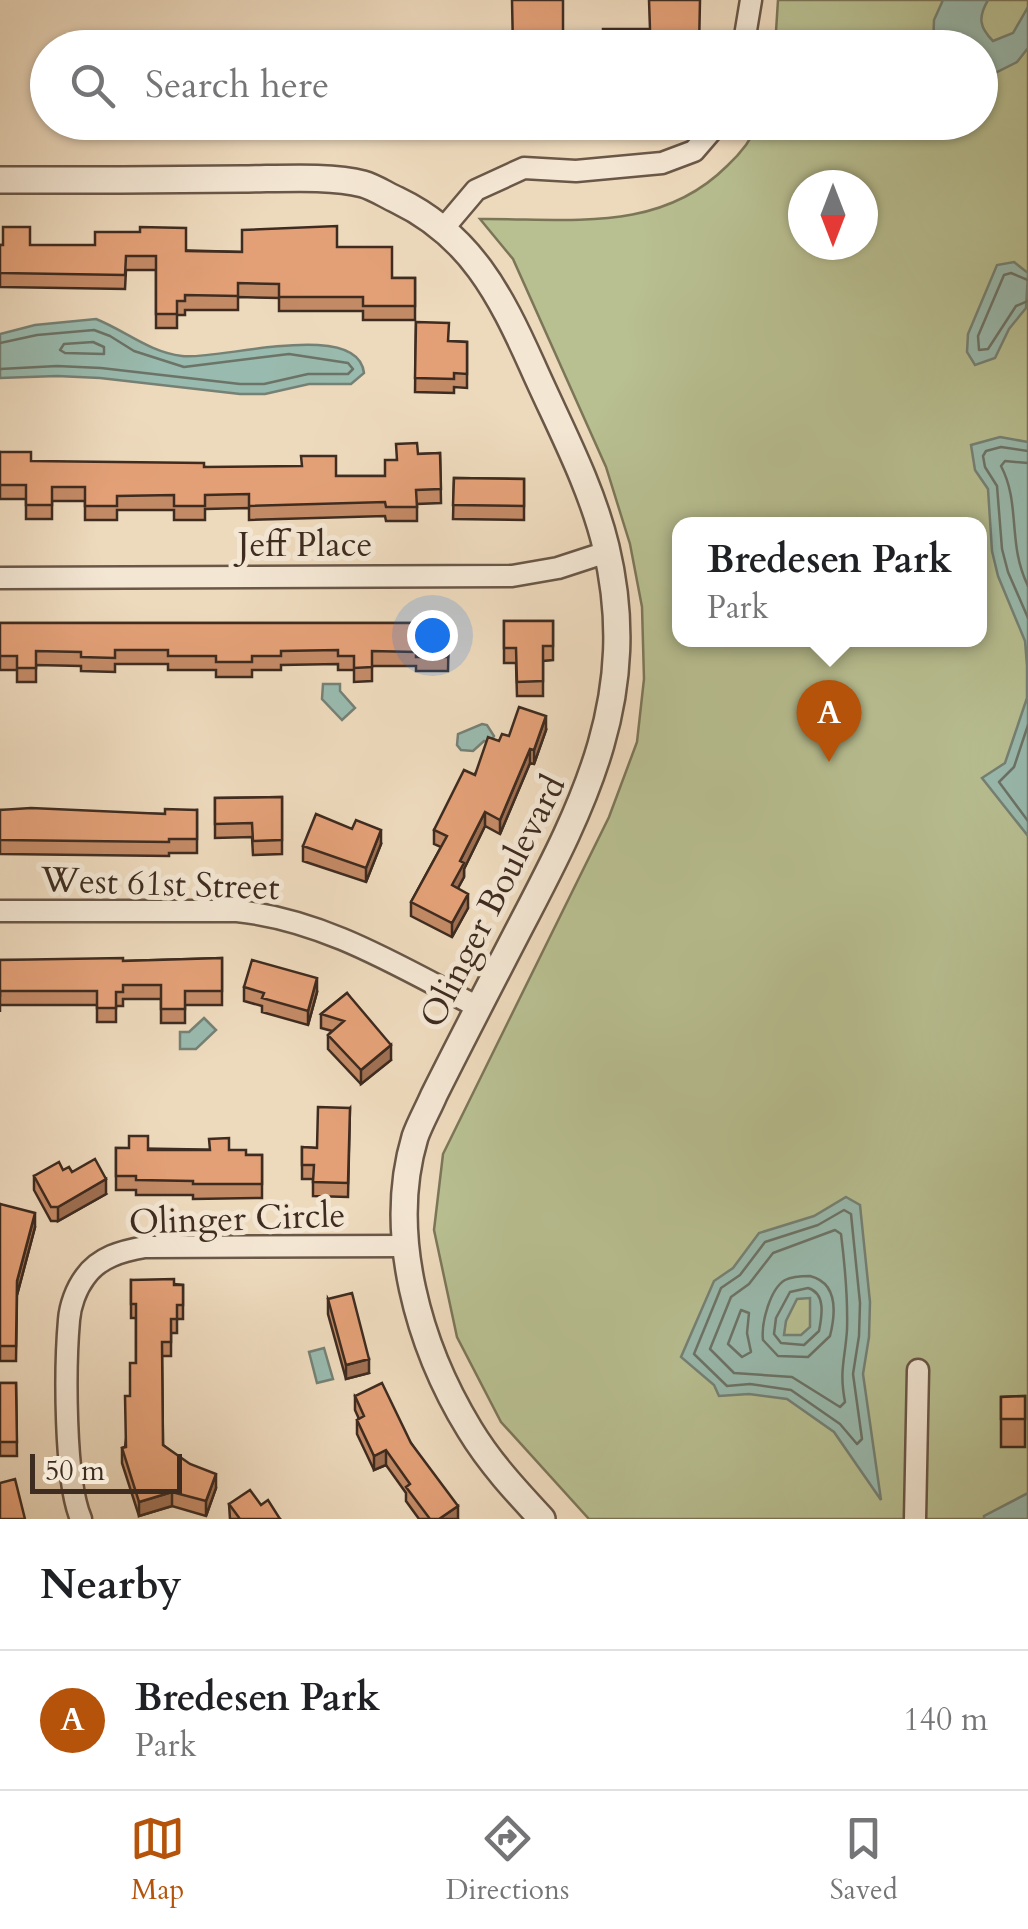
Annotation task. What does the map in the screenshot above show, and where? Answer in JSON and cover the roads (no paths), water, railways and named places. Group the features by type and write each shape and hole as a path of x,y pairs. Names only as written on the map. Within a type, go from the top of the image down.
{"street":[{"path":"747,30 752,0"},
{"path":"442,228 476,190 524,168 576,171 662,162 694,151 703,140"},
{"name":"Olinger Boulevard","path":"0,180 293,179 362,184 410,206 453,236 482,271 516,328 571,451 607,552 616,602 610,718 595,774 572,827 416,1135 406,1180 406,1246 423,1326 443,1382 482,1449 542,1519"},
{"name":"Jeff Place","path":"0,578 512,576 558,568 607,552"},
{"name":"West 61st Street","path":"0,911 237,911 274,915 346,940 478,1007"},
{"name":"Olinger Circle","path":"80,1519 69,1446 69,1317 86,1276 102,1260 144,1247 406,1246"},
{"path":"914,1519 918,1370"}],"water":[{"path":"943,0 988,0 983,12 985,30 934,30"},
{"path":"1028,7 1028,48 1017,62 998,72 998,39 1013,33"},
{"path":"1014,262 1028,273 1026,308 1009,329 995,358 975,365 967,352 968,334 997,265"},
{"path":"96,319 170,354 200,356 313,345 338,348 356,357 364,373 351,384 309,384 265,394 100,378 0,378 0,334 35,325"},
{"path":"1000,437 1028,442 1028,836 982,778 1005,763 1027,698 1025,641 998,576 992,551 988,489 975,470 971,445"},
{"path":"323,684 340,684 340,691 355,708 342,720 322,699"},
{"path":"482,724 494,736 490,743 484,741 473,751 461,750 457,745 458,734"},
{"path":"204,1018 216,1030 196,1049 180,1049 180,1032 189,1032"},
{"path":"846,1197 860,1205 870,1302 863,1374 881,1500 834,1432 787,1399 749,1394 719,1396 714,1385 681,1357 714,1281 733,1268 759,1233 814,1216","holes":["810,1298 810,1327 801,1335 784,1335 797,1299"]},
{"path":"324,1348 333,1379 317,1383 309,1352"},
{"path":"1028,1493 1028,1519 984,1519 984,1516"}],"place":[{"name":"Bredesen Park","path":"829,762"}]}
